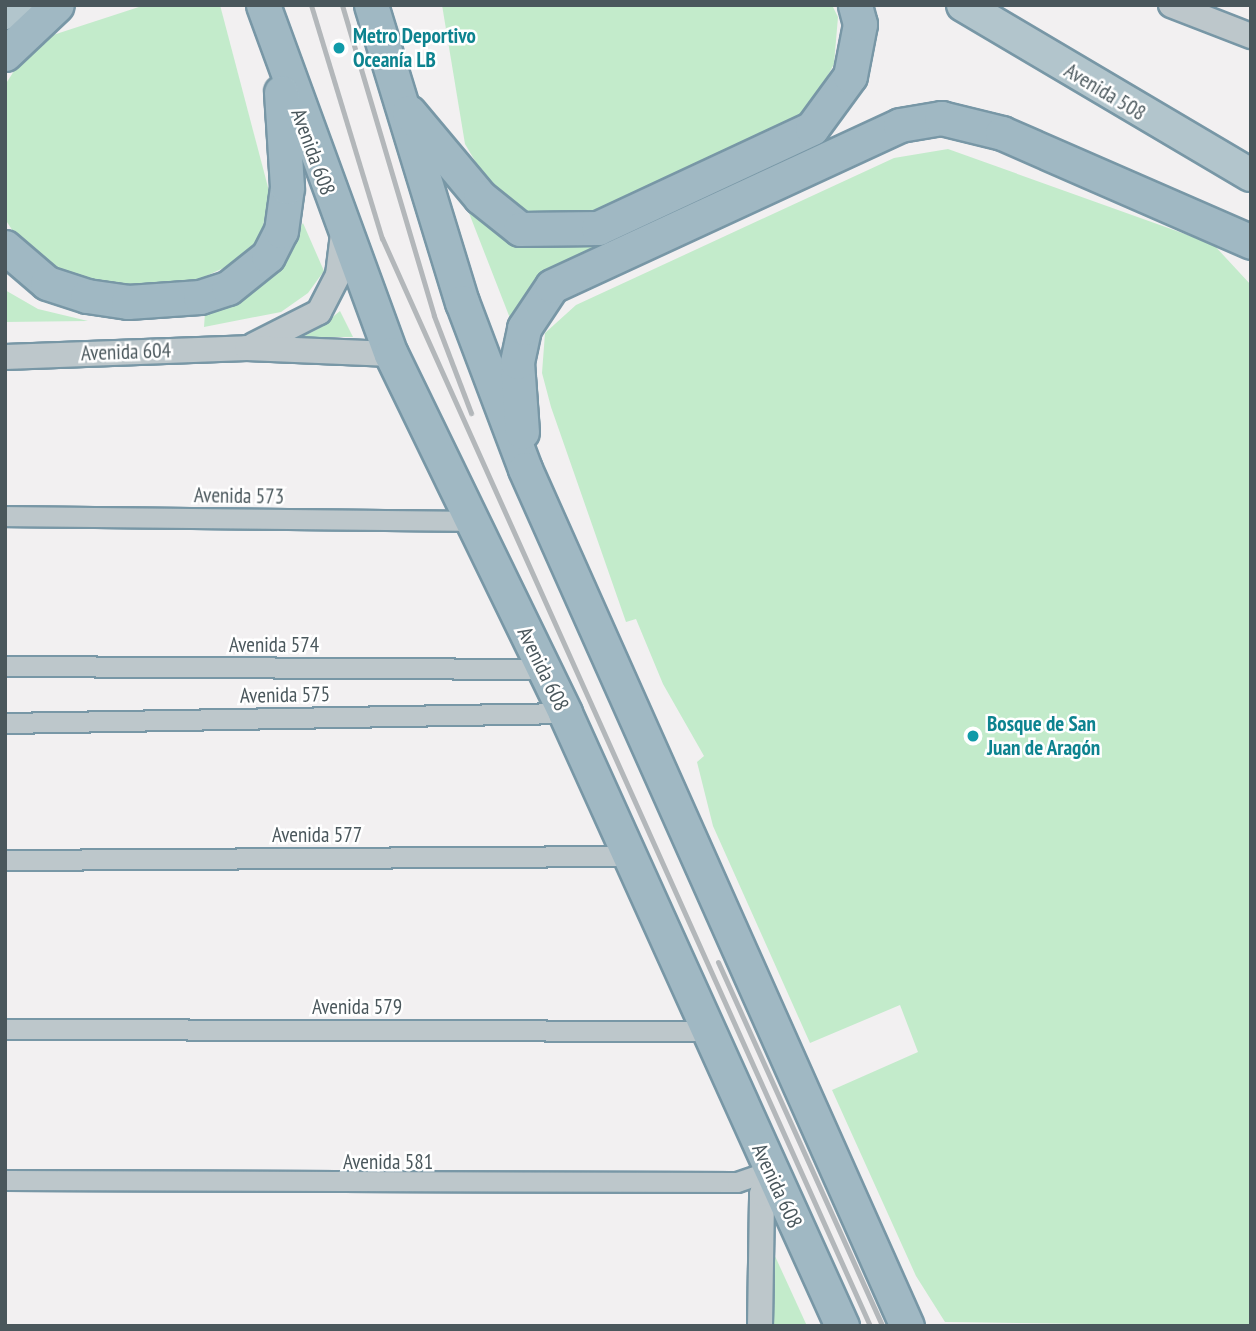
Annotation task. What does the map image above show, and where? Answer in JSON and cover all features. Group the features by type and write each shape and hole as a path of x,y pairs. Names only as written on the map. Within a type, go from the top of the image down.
{"highway":[{"path":"5,54 57,5"},
{"name":"Avenida 608","path":"263,5 343,234 391,354 565,713 709,1031 769,1171 842,1326"},
{"path":"371,5 462,302 525,469 907,1326"},
{"path":"399,99 480,197 520,229 559,233 598,228 812,128 850,76 860,24 855,5"},
{"path":"5,247 47,283 128,302 200,297 251,274 268,256 286,209 280,58"},
{"path":"525,469 517,362 524,328 552,286 900,125 941,118 1002,133 1251,242"}],"main road":[{"path":"5,13 28,5"},
{"name":"Avenida 508","path":"963,5 1251,175"}],"street":[{"path":"1171,5 1251,36"},
{"name":"Avenida 604","path":"247,348 319,312 338,275 343,234"},
{"name":"Avenida 604","path":"5,357 247,348 391,354"},
{"name":"Avenida 573","path":"5,516 472,521"},
{"name":"Avenida 574","path":"5,666 543,668"},
{"name":"Avenida 575","path":"5,723 565,713"},
{"name":"Avenida 577","path":"5,860 629,856"},
{"name":"Avenida 579","path":"5,1029 709,1031"},
{"path":"760,1326 762,1194 769,1171"},
{"name":"Avenida 581","path":"5,1180 737,1182 769,1171"}],"green space":[{"path":"145,5 220,5 269,191 262,233 247,257 187,285 135,287 64,276 18,239 5,219 5,85 23,57 50,36"},
{"path":"442,5 832,5 838,17 834,64 808,112 588,218 535,217 488,183 465,144"},
{"name":"Bosque de San Juan de Aragón","path":"948,149 1213,244 1251,285 1251,1326 945,1322 916,1276 832,1090 918,1052 900,1005 810,1043 713,826 697,762 704,756 663,684 636,619 626,622 551,407 542,373 545,333 576,305 894,158"},
{"path":"469,213 529,246 605,241 557,269 513,326"},
{"path":"303,223 324,271 308,293 281,312 204,327 205,313 240,300 266,278"},
{"path":"5,290 38,309 88,321 5,322"},
{"path":"340,311 353,337 302,337 318,329"},
{"path":"769,1243 807,1326 769,1326"}],"railway":[{"path":"311,5 382,238 870,1326"},
{"path":"342,5 434,316 471,413"},
{"path":"718,962 882,1326"}],"place":[{"name":"Metro Deportivo Oceanía LB","path":"339,48"},
{"name":"Bosque de San Juan de Aragón","path":"973,736"}]}
